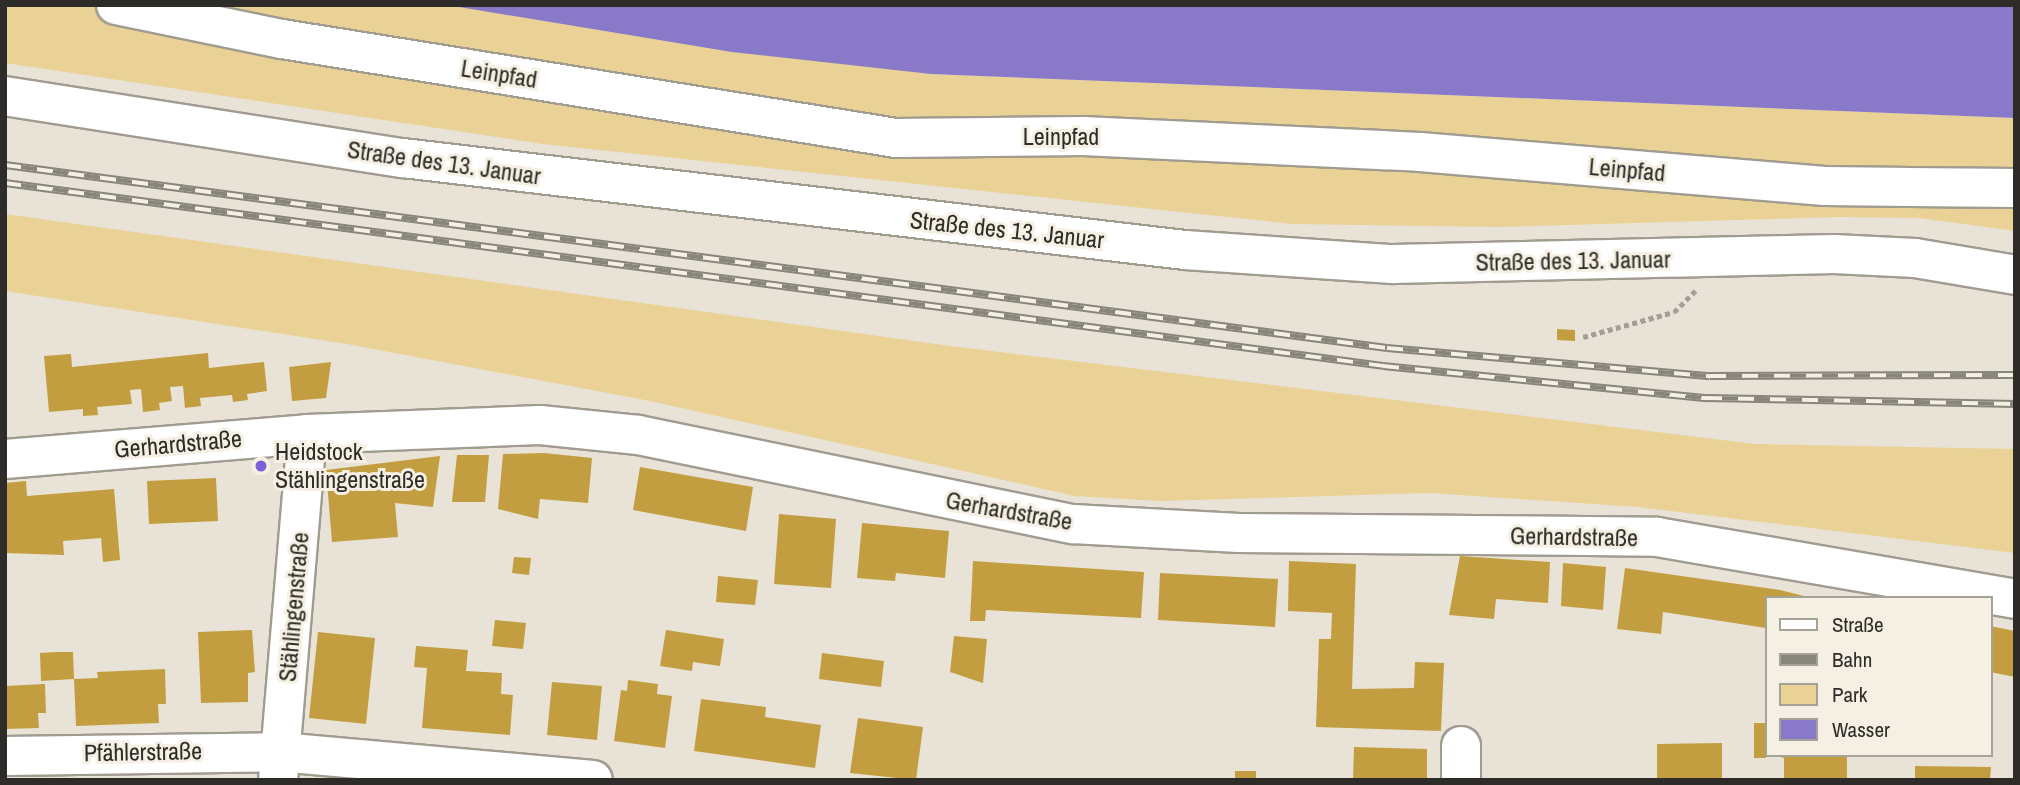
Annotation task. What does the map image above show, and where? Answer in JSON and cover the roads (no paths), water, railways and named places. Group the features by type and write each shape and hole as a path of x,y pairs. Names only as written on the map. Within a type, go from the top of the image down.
{"street":[{"name":"Leinpfad","path":"116,5 282,39 896,138 1083,135 1420,152 1825,186 2015,188"},
{"name":"Straße des 13. Januar","path":"5,96 485,169 1185,250 1393,264 1699,258 1915,258 2015,275"},
{"name":"Gerhardstraße","path":"5,459 307,434 552,426 638,435 1073,524 1239,533 1657,537 2015,599"},
{"name":"Stählingenstraße","path":"279,766 307,434"},
{"name":"Pfählerstraße","path":"5,756 593,780"}],"water":[{"path":"447,5 2015,5 2015,118 931,74 732,52"}],"railway":[{"path":"5,165 1387,348 1710,376 2015,375"},
{"path":"5,183 1383,366 1706,398 2015,404"}],"place":[{"name":"Heidstock Stählingenstraße","path":"261,466"}]}
